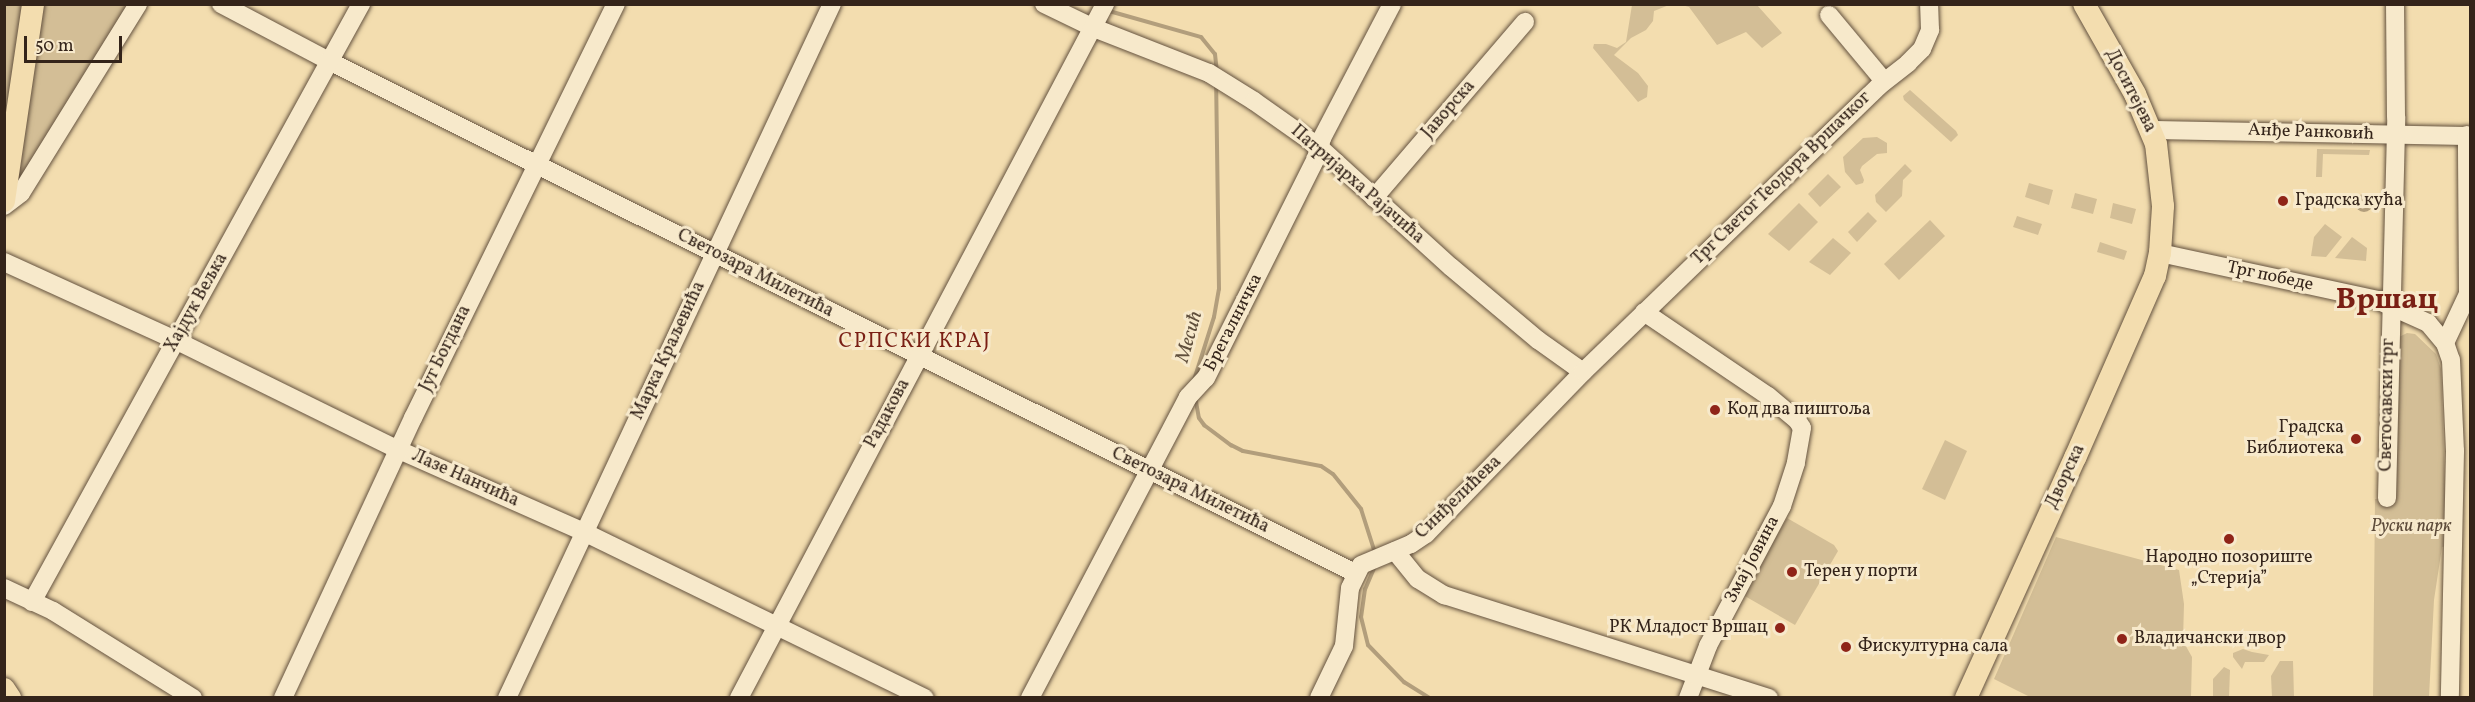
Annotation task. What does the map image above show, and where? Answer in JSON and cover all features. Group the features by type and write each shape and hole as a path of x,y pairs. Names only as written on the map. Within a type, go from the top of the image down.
{"main road":[{"path":"4,201 33,4"},
{"name":"Доситејева","path":"2084,4 2135,94 2151,130 2162,177 2160,254"},
{"name":"Дворска","path":"1966,698 2155,276 2160,254"},
{"path":"4,689 10,698"}],"street":[{"path":"4,206 21,193 138,4"},
{"name":"Светозара Милетића","path":"221,4 329,61 538,163 1149,471 1360,567"},
{"name":"Хајдук Вељка","path":"27,600 177,341 362,4"},
{"name":"Југ Богдана","path":"283,698 399,450 616,4"},
{"name":"Марка Краљевића","path":"507,698 832,4"},
{"name":"Патријарха Рајачића","path":"1044,4 1100,16 1226,81 1319,147 1520,325 1582,372"},
{"name":"Брегалничка","path":"1030,698 1188,397 1206,378 1392,4"},
{"name":"Трг Светог Теодора Вршачког","path":"1644,312 1884,81 1922,49 1930,30 1929,4"},
{"path":"2390,304 2395,136 2394,4"},
{"path":"1829,15 1884,81"},
{"name":"Радакова","path":"739,698 1100,16"},
{"name":"Јаворска","path":"1374,198 1525,22"},
{"name":"Анђе Ранковић","path":"2151,130 2395,136 2469,135"},
{"path":"2450,698 2462,464 2451,360 2445,343 2468,294 2469,135"},
{"name":"Трг победе","path":"2160,254 2390,304"},
{"name":"Лазе Нанчића","path":"4,262 177,341 399,450 586,533 925,698"},
{"name":"Светосавски трг","path":"2387,498 2390,304 2428,323 2445,343"},
{"name":"Синђелићева","path":"1360,567 1418,540 1438,523 1582,372 1644,312"},
{"name":"Змај Јовина","path":"1644,312 1768,396 1797,420 1802,437 1782,506 1708,646 1688,698"},
{"path":"1391,553 1418,579 1444,596 1769,698"},
{"path":"1319,698 1344,646 1350,588 1360,567"},
{"path":"4,588 53,611 193,698"},
{"path":"4,598 27,600"}],"green space":[{"path":"6,5 25,5 5,144 5,7"},
{"path":"41,5 129,5 18,186"},
{"path":"1632,5 1669,5 1654,11 1653,21 1646,30 1631,38 1614,55 1638,73 1648,86 1647,97 1638,102 1593,48 1594,44 1606,44 1617,48 1626,42"},
{"path":"1682,5 1757,5 1782,33 1762,48 1746,32 1717,45 1689,7"},
{"path":"1910,90 1956,131 1958,135 1951,142 1904,100 1903,96"},
{"path":"1877,137 1887,143 1887,153 1877,154 1862,166 1860,170 1864,180 1863,183 1856,185 1845,172 1843,157 1863,138"},
{"path":"2317,149 2370,150 2369,155 2323,154 2322,177 2316,177"},
{"path":"1905,164 1912,171 1903,180 1902,196 1886,212 1876,202 1875,195"},
{"path":"1828,174 1841,187 1820,207 1808,194"},
{"path":"2029,183 2053,190 2049,205 2025,197"},
{"path":"2075,193 2097,199 2093,214 2071,208"},
{"path":"1799,203 1818,222 1789,251 1768,234"},
{"path":"2113,203 2136,209 2132,224 2110,218"},
{"path":"1868,212 1877,221 1857,242 1848,232"},
{"path":"2017,216 2042,224 2038,235 2013,227"},
{"path":"1930,220 1945,236 1899,280 1884,264"},
{"path":"2325,224 2342,237 2326,257 2311,256 2314,237"},
{"path":"2352,237 2367,248 2366,261 2335,258"},
{"path":"1833,238 1851,253 1830,275 1809,262"},
{"path":"2100,242 2127,251 2124,260 2097,252"},
{"name":"Руски парк","path":"2407,333 2415,334 2436,354 2441,369 2447,546 2442,547 2434,600 2429,697 2373,698 2375,499 2387,498 2397,338"},
{"path":"1945,440 1967,451 1945,500 1922,489"},
{"name":"Терен у порти","path":"1787,518 1834,545 1838,551 1795,625 1743,595"},
{"path":"2056,537 2179,570 2184,604 2183,641 2192,657 2191,697 2030,697 1994,679"},
{"path":"2243,649 2269,655 2264,662 2245,662 2242,669 2233,657 2233,653"},
{"path":"2280,661 2293,661 2294,697 2272,697 2271,676"},
{"path":"2224,667 2230,670 2229,697 2213,697 2213,679"}],"shaded area":[{"path":"2364,194 2370,197 2373,203 2370,209 2364,212 2358,209 2355,203 2358,197"}],"waterway":[{"name":"Месић","path":"1109,11 1201,37 1215,54 1217,72"},
{"name":"Месић","path":"1194,380 1214,317 1219,289 1216,85"},
{"name":"Месић","path":"1195,396 1199,418 1204,425 1231,445 1243,451 1321,466 1333,474 1361,509 1375,553"},
{"name":"Месић","path":"1375,566 1365,589 1361,617 1368,645 1404,682 1430,698"}],"place":[{"name":"Градска кућа","path":"2283,201"},
{"name":"Код два пиштоља","path":"1715,410"},
{"name":"Градска Библиотека","path":"2356,439"},
{"name":"Народно позориште „Стерија”","path":"2229,539"},
{"name":"Терен у порти","path":"1792,572"},
{"name":"РК Младост Вршац","path":"1780,628"},
{"name":"Владичански двор","path":"2122,639"},
{"name":"Фискултурна сала","path":"1846,647"}],"district":[{"name":"Вршац","path":"2387,300"},
{"name":"СРПСКИ КРАЈ","path":"915,342"}]}
